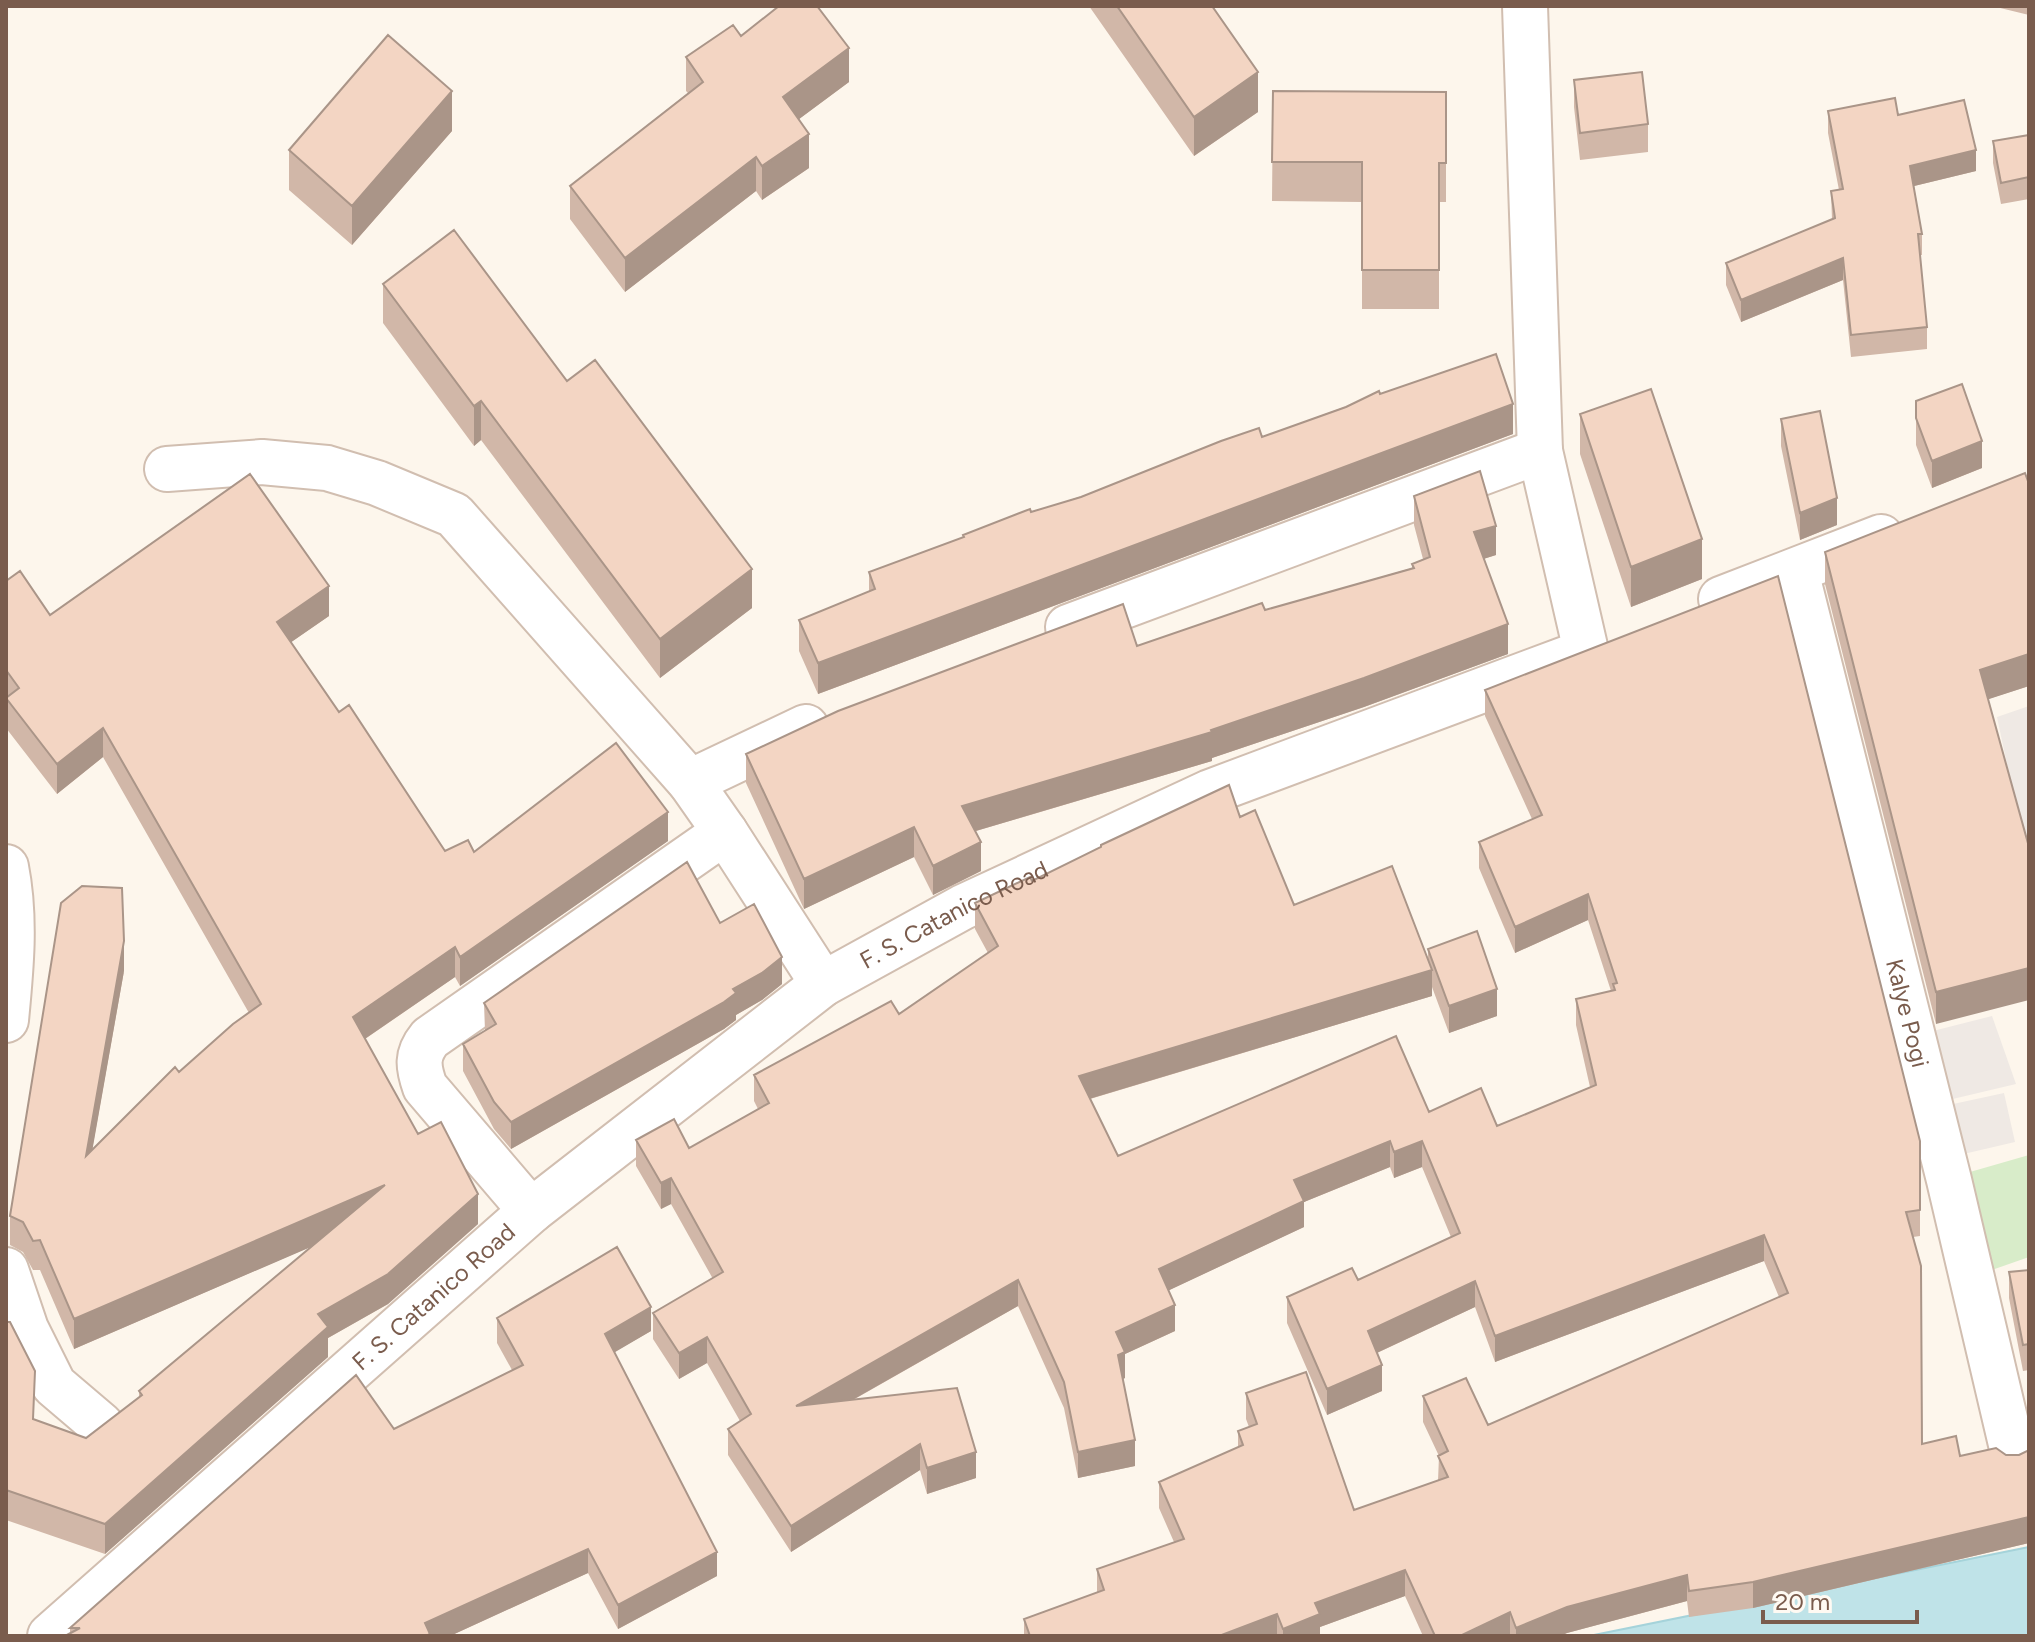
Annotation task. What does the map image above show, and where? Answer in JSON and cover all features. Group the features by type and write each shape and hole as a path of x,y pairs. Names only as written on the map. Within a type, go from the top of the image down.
{"street":[{"path":"1525,6 1540,451 1586,651"},
{"path":"1036,639 1540,451"},
{"path":"167,469 262,462 327,468 377,483 454,515 690,782 823,984"},
{"path":"1684,614 1913,524"},
{"name":"Kalye Pogi","path":"1796,571 1949,1180 2014,1457"},
{"name":"F. S. Catanico Road","path":"50,1636 531,1211 823,984 963,907 1210,792 1628,635"},
{"path":"690,782 843,711"},
{"path":"531,1211 425,1087 418,1066 420,1050 430,1038 725,832"},
{"path":"6,867 11,893 12,928 6,1020"},
{"path":"6,1270 26,1329 54,1385 101,1425"}],"shaded area":[{"path":"2029,706 2029,887 2023,840 1997,717"},
{"path":"1992,1016 2016,1084 1940,1102 1925,1033"},
{"path":"2004,1093 2015,1142 1955,1156 1944,1106"}],"green space":[{"path":"2029,1155 2029,1257 1989,1271 1970,1172"}],"water":[{"path":"2029,1547 2029,1636 1589,1636"}],"building":[{"path":"779,6 817,6 849,48 783,97 809,134 762,166 756,157 625,258 570,186 703,82 686,57 733,25 741,36"},
{"path":"1117,6 1212,6 1258,72 1194,117"},
{"path":"388,35 452,91 352,206 289,150"},
{"path":"1642,72 1648,124 1580,133 1574,80"},
{"path":"1273,91 1446,92 1446,163 1439,163 1439,270 1362,270 1362,162 1272,162"},
{"path":"1895,98 1898,115 1964,100 1976,150 1910,166 1922,234 1918,234 1927,327 1851,335 1843,258 1741,300 1726,263 1835,218 1831,191 1843,189 1828,111"},
{"path":"2029,135 2029,177 2001,183 1993,141"},
{"path":"454,230 567,381 595,360 752,569 660,639 481,401 474,406 383,284"},
{"path":"1496,354 1513,404 818,663 799,620 875,589 869,572 1030,509 1031,512 1081,497 1259,428 1262,437 1346,407 1379,391 1380,394"},
{"path":"1962,384 1982,441 1932,461 1916,418 1916,401"},
{"path":"1651,389 1702,539 1631,567 1580,414"},
{"path":"1820,411 1837,498 1800,513 1781,419"},
{"path":"1480,471 1496,526 1474,532 1508,624 1212,732 962,806 981,842 933,866 914,827 804,879 746,754 838,711 1123,604 1137,646 1262,603 1265,610 1414,568 1412,564 1430,557 1414,496"},
{"path":"2025,473 2029,484 2029,654 1980,670 2029,847 2029,968 1936,992 1825,552"},
{"path":"250,474 329,586 277,622 339,712 349,705 445,851 468,840 474,852 616,743 668,812 460,957 455,947 353,1017 418,1134 441,1122 478,1194 388,1274 318,1314 328,1327 105,1524 6,1490 6,1322 10,1322 35,1371 33,1419 86,1438 142,1395 139,1391 385,1185 74,1319 40,1240 33,1241 23,1222 10,1216 61,903 82,886 122,888 124,941 86,1156 175,1067 179,1072 233,1024 261,1004 103,728 57,764 6,698 19,688 6,670 6,581 20,571 50,615"},
{"path":"1778,576 1920,1141 1920,1210 1906,1212 1921,1266 1922,1444 1956,1436 1960,1456 1996,1448 2006,1455 2019,1455 2029,1450 2029,1517 1753,1582 1689,1591 1687,1575 1567,1607 1516,1628 1510,1612 1460,1636 1435,1636 1405,1570 1315,1603 1320,1614 1283,1629 1277,1614 1219,1636 1030,1636 1024,1619 1104,1590 1097,1569 1184,1539 1159,1482 1243,1445 1238,1431 1257,1424 1246,1393 1306,1372 1354,1510 1448,1477 1438,1456 1448,1451 1423,1396 1466,1378 1488,1425 1788,1293 1764,1235 1495,1336 1475,1281 1368,1331 1382,1365 1327,1389 1287,1297 1352,1268 1358,1280 1460,1233 1422,1141 1394,1152 1390,1141 1294,1180 1304,1201 1159,1269 1175,1305 1116,1332 1125,1352 1118,1355 1135,1440 1078,1452 1064,1382 1018,1280 796,1406 957,1388 976,1452 927,1468 920,1444 791,1526 728,1429 751,1414 707,1337 679,1353 653,1313 723,1272 671,1178 661,1183 636,1140 674,1119 689,1148 769,1103 754,1075 891,1001 899,1014 998,946 975,903 1030,877 1032,881 1229,785 1240,817 1255,810 1294,905 1392,866 1432,970 1079,1076 1118,1156 1396,1036 1429,1112 1481,1088 1497,1126 1596,1085 1576,999 1615,990 1613,984 1617,983 1588,894 1515,927 1479,842 1542,815 1485,690"},
{"path":"687,862 720,923 754,904 782,957 762,973 733,989 736,993 724,1002 511,1122 494,1102 463,1044 496,1024 484,1003"},
{"path":"1477,931 1497,989 1449,1006 1428,949"},
{"path":"617,1247 651,1307 605,1334 717,1552 618,1605 588,1549 425,1623 430,1634 426,1636 65,1636 80,1628 70,1628 356,1375 394,1429 523,1365 497,1318"},
{"path":"2029,1270 2029,1344 2023,1345 2009,1272"}]}
